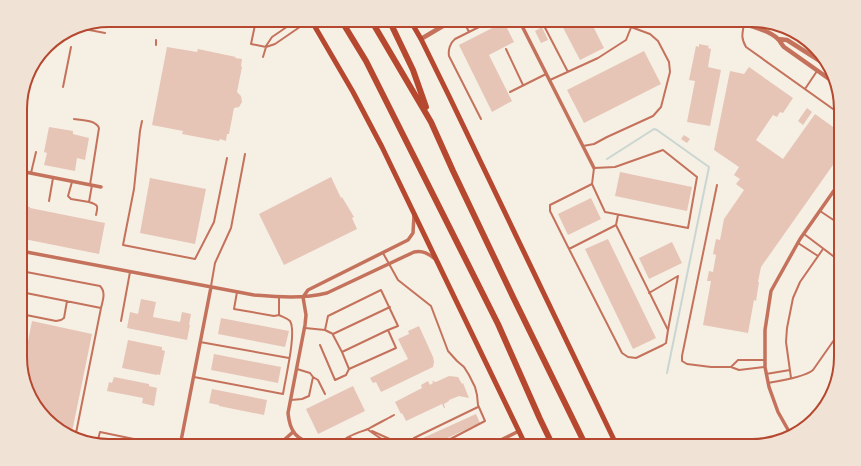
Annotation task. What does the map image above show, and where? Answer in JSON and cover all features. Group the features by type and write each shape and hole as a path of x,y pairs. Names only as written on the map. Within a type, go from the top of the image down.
{"highway":[{"path":"345,27 366,61 498,324 549,439"},
{"path":"375,27 431,122 504,278 583,439"},
{"path":"393,27 413,70 431,122"}],"main road":[{"path":"314,27 354,92 391,164 523,439"},
{"path":"414,27 450,96 614,439"}],"street":[{"path":"421,39 441,27"},
{"path":"522,27 594,168"},
{"path":"753,27 767,32 778,39 784,47 828,78"},
{"path":"778,39 787,40 816,59"},
{"path":"27,173 101,187"},
{"path":"789,431 778,412 768,383 764,360 765,330 771,291 798,243 834,191"},
{"path":"301,439 293,432 289,423 288,412 305,328 306,315 303,297 308,290 408,240 411,237 414,228 414,214"},
{"path":"27,252 254,296 279,297 316,296 327,293 418,251 428,254 438,261"},
{"path":"181,439 211,288"},
{"path":"504,439 519,431"},
{"path":"285,439 293,432"}],"lane":[{"path":"255,27 251,44 266,47 275,44 300,27"},
{"path":"264,57 266,47 272,37 287,27"},
{"path":"466,27 469,32"},
{"path":"479,27 455,39 449,48 448,56 481,119"},
{"path":"545,27 568,72"},
{"path":"550,80 598,58 626,40 631,27"},
{"path":"583,146 594,144 653,116 661,107 670,72 669,62 658,41 650,34 633,27"},
{"path":"744,27 742,40 746,47 834,110"},
{"path":"89,30 105,33"},
{"path":"156,40 156,45"},
{"path":"64,87 71,47"},
{"path":"506,49 523,85"},
{"path":"805,89 817,71"},
{"path":"510,92 546,74"},
{"path":"74,119 97,123 99,125 89,202"},
{"path":"142,121 134,189 123,245 195,258 214,222 227,158"},
{"path":"663,150 697,177 688,228 605,212 592,184 594,168 615,167 663,150"},
{"path":"31,174 36,152"},
{"path":"211,288 215,263 231,228 246,154"},
{"path":"49,201 53,178"},
{"path":"72,182 68,196 69,198 94,204 98,207 96,215"},
{"path":"592,184 550,205 550,211 622,353 628,357 636,358 666,343 678,276 649,293"},
{"path":"717,185 682,361 688,364 711,367 730,366 738,370 765,367"},
{"path":"820,211 834,221"},
{"path":"618,215 616,225 668,330"},
{"path":"569,248 616,225"},
{"path":"804,234 834,257"},
{"path":"798,243 818,256"},
{"path":"791,378 786,342 787,328 794,298 800,282 823,249"},
{"path":"383,253 398,280 431,306 448,350 464,367 475,387 478,406 485,421 449,439"},
{"path":"27,272 100,286 103,289 104,293 76,432"},
{"path":"121,321 130,272"},
{"path":"325,330 328,316 382,290 398,326 342,352"},
{"path":"193,377 283,394 292,345 293,331 290,322 286,318 279,315 274,316 234,309 237,292"},
{"path":"27,293 101,308"},
{"path":"279,297 279,315"},
{"path":"27,315 56,321 61,320 64,318 67,301"},
{"path":"333,334 390,307"},
{"path":"305,328 325,330 333,334 349,369"},
{"path":"320,345 335,380 346,375 349,369 396,348 388,330"},
{"path":"768,383 810,372 834,340"},
{"path":"200,342 289,358"},
{"path":"730,366 738,360 764,360"},
{"path":"297,369 310,373 318,380 325,394"},
{"path":"766,374 790,370"},
{"path":"291,400 302,399 309,396 313,377"},
{"path":"414,439 478,406"},
{"path":"345,439 394,415"},
{"path":"367,429 383,439"},
{"path":"98,438 100,432 131,439"},
{"path":"348,437 352,439"}],"building":[{"path":"494,27 506,27 514,42 489,55 512,101 492,112 459,45"},
{"path":"542,27 548,40 541,43 535,31"},
{"path":"563,27 594,27 604,48 580,60"},
{"path":"699,44 709,46 708,48 711,49 708,67 721,70 710,126 687,122 695,81 689,80 696,46 699,47"},
{"path":"167,47 197,52 198,49 242,59 237,92 241,96 242,102 239,107 234,108 229,134 227,134 226,141 182,134 183,131 152,125"},
{"path":"644,51 661,84 584,123 567,90"},
{"path":"749,67 793,98 783,113 780,112 777,117 773,115 756,140 783,159 815,114 834,128 834,164 761,267 756,301 754,300 748,333 703,325 711,281 707,281 709,271 713,272 716,255 713,254 716,239 720,240 724,219 744,190 736,184 740,179 734,175 739,167 714,150 730,71 744,74"},
{"path":"807,108 812,112 803,125 798,121"},
{"path":"49,127 73,131 73,134 89,138 85,160 77,158 75,171 44,165 47,153 44,152"},
{"path":"684,135 690,139 687,143 681,139"},
{"path":"620,172 692,187 687,211 615,196"},
{"path":"331,177 341,198 342,197 354,217 352,218 357,229 284,265 259,214"},
{"path":"150,178 206,189 195,244 140,233"},
{"path":"591,198 601,219 568,235 558,214"},
{"path":"27,206 105,223 99,254 27,240"},
{"path":"608,239 656,338 633,349 585,249"},
{"path":"672,242 682,263 649,279 639,258"},
{"path":"141,299 156,302 153,317 180,322 182,312 191,314 187,340 127,328 130,312 138,314"},
{"path":"221,318 289,331 285,347 218,334"},
{"path":"32,321 92,334 72,431 55,419 38,398 30,378 27,346"},
{"path":"419,326 433,357 433,367 381,392 376,382 373,383 370,378 408,359 398,339 409,334 408,331"},
{"path":"128,340 162,347 162,350 165,351 160,375 122,368"},
{"path":"214,354 281,367 278,383 211,370"},
{"path":"449,376 458,377 462,384 463,383 469,398 459,396 444,404 445,408 442,404 406,421 395,402 422,388 421,385 428,381 430,385 433,383 432,381 436,382"},
{"path":"114,377 149,384 149,386 157,388 154,406 142,403 143,398 107,391 109,382 112,383"},
{"path":"353,386 365,411 318,434 306,409"},
{"path":"212,389 267,400 264,415 209,403"},
{"path":"476,414 480,423 445,439 423,438"}],"waterway":[{"path":"607,159 654,129 709,167 667,373"}]}
